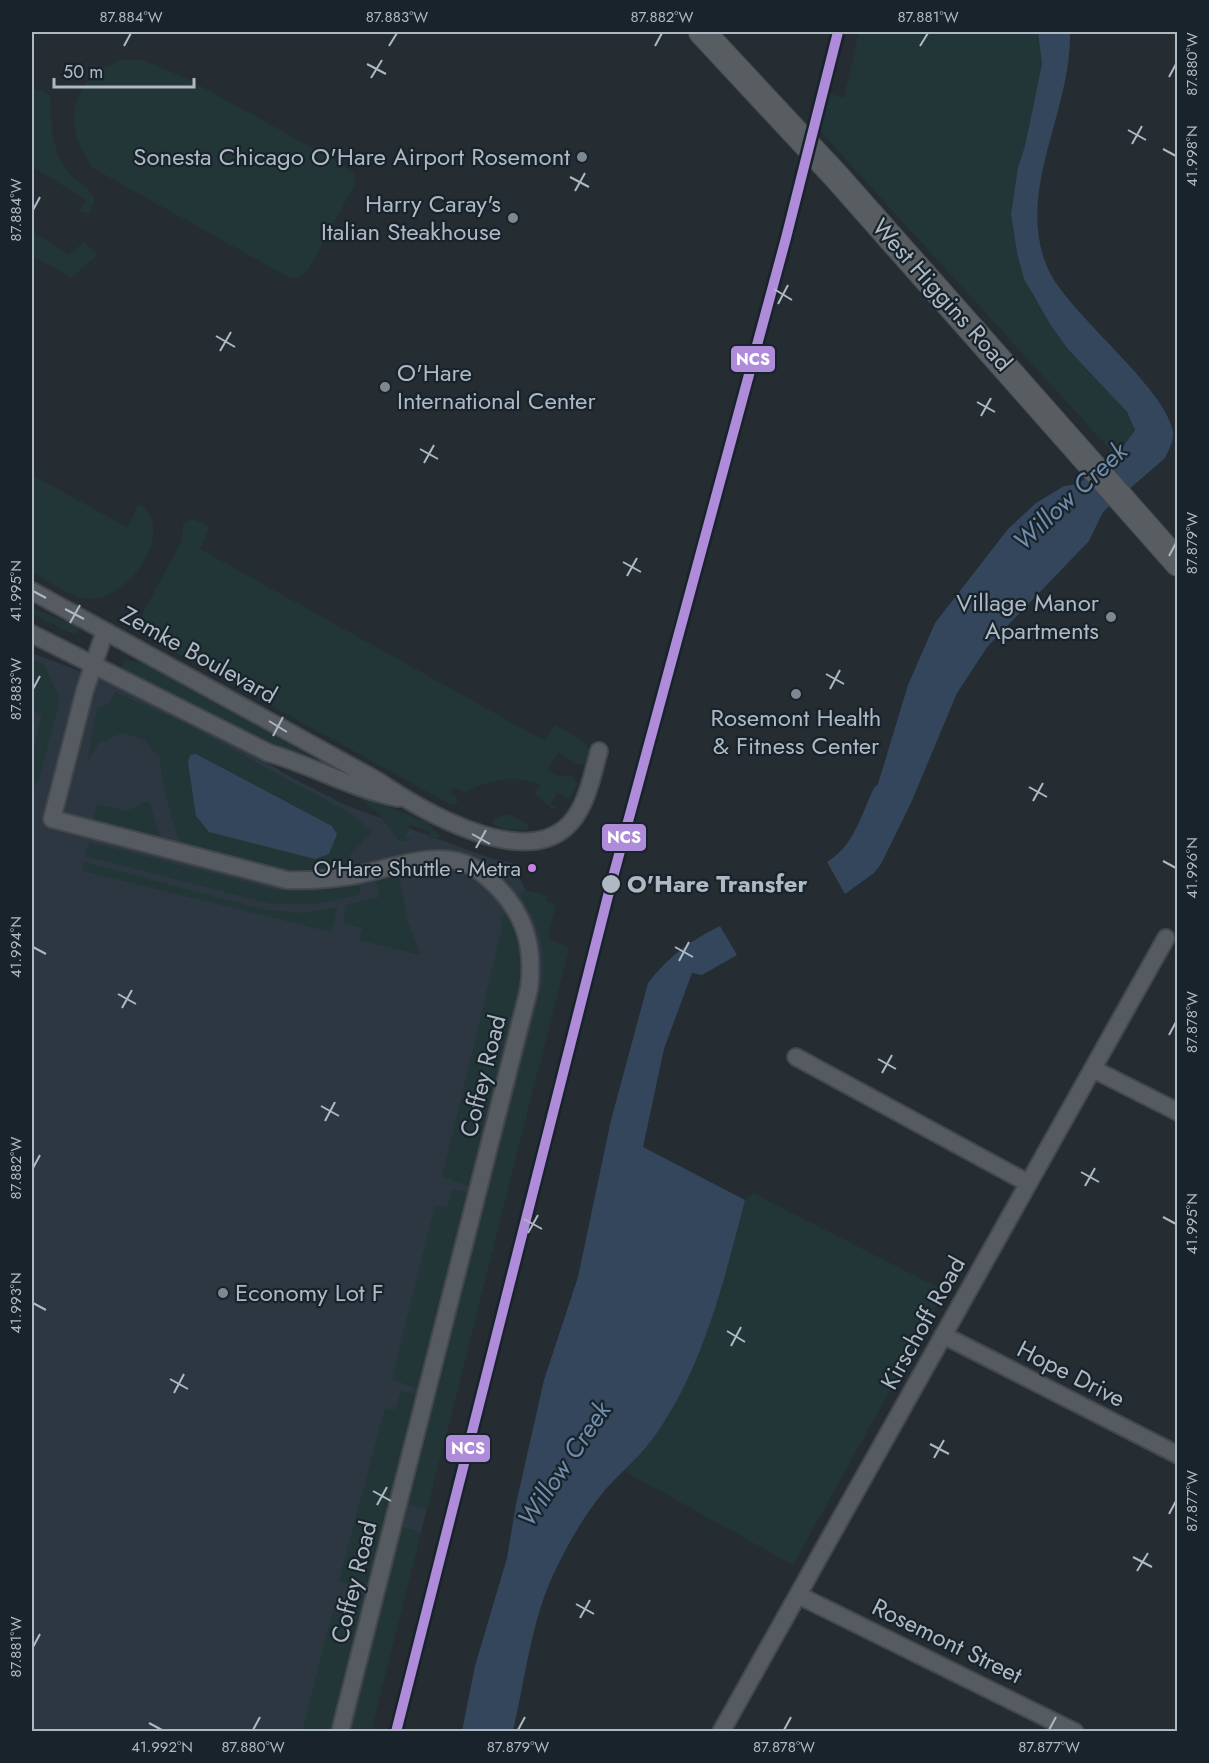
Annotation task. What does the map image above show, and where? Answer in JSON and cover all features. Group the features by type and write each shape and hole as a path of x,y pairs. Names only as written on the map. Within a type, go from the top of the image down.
{"main road":[{"name":"West Higgins Road","path":"702,32 837,176 1178,563"}],"street":[{"name":"Zemke Boulevard","path":"32,591 378,781 405,799 490,837 521,843 550,838 565,828 578,813 587,793 599,750"},
{"path":"93,663 105,631"},
{"name":"Zemke Boulevard","path":"32,634 269,753 301,762 371,793 405,799"},
{"name":"Coffey Road","path":"93,663 52,819 287,880 307,881 352,876 415,861 457,862 473,867 505,895 517,911 526,931 532,966 529,989 340,1731"},
{"name":"Kirschoff Road","path":"721,1731 1166,938"},
{"path":"796,1057 1028,1184"},
{"path":"1093,1069 1178,1112"},
{"name":"Hope Drive","path":"943,1335 1178,1455"},
{"name":"Rosemont Street","path":"798,1594 1075,1731"}],"shaded area":[{"name":"Economy Lot F","path":"32,653 126,689 196,721 296,780 348,806 487,857 512,863 550,940 569,947 371,1731 32,1731"}],"green space":[{"path":"859,32 1038,32 1042,64 1025,146 1018,167 1011,214 1017,253 1033,297 1133,421 1130,440 1115,455 819,130 829,93 844,98"},
{"path":"122,60 143,60 188,79 343,165 354,174 355,184 307,272 298,279 286,276 93,168 85,157 76,132 75,107 86,83 99,70"},
{"path":"32,87 50,95 56,148 65,167 91,192 95,199 89,214 80,211 86,200 33,167 32,169"},
{"path":"32,232 69,254 84,242 98,254 72,278 32,256"},
{"path":"32,475 127,527 138,506 142,506 151,519 153,533 150,549 130,579 116,591 101,598 86,599 65,592 32,572"},
{"path":"189,520 195,520 210,527 200,549 545,741 555,725 584,741 589,750 585,764 578,764 558,753 548,770 558,776 572,775 578,784 569,800 557,793 551,804 559,809 551,808 535,793 541,785 512,779 484,784 465,792 453,787 450,793 459,800 454,805 446,802 154,641 141,622 144,611 182,540 183,524"},
{"path":"32,608 65,622 66,619 77,625 79,632 73,634 32,614"},
{"path":"32,659 44,665 60,699 39,781 32,788 32,753 42,714 32,711"},
{"path":"125,660 143,663 317,760 315,763 125,673 121,665"},
{"path":"115,692 186,724 353,815 372,832 350,855 352,866 324,871 290,873 192,849 177,837 162,781 160,758 144,740 122,733 99,743 87,762 97,708 109,704"},
{"path":"357,796 426,822 441,837 428,839 430,832 410,825 405,837 413,840 399,841 378,813"},
{"path":"149,801 161,839 93,821 97,804 126,811"},
{"path":"508,814 529,825 527,830 504,829 492,824 493,819"},
{"path":"89,842 276,890 315,891 359,883 361,894 318,904 272,904 85,856"},
{"path":"84,862 265,910 304,913 338,907 331,932 83,871"},
{"path":"399,875 408,923 421,955 359,940 362,928 343,923 346,905 379,897 376,879"},
{"path":"525,890 547,896 546,901 556,904 548,935 551,941 569,947 427,1509 408,1504 543,981 542,945 537,926 520,894"},
{"path":"507,913 521,943 522,972 468,1186 442,1177 503,924 500,917"},
{"path":"452,1190 467,1192 417,1389 392,1379 435,1206 447,1208"},
{"path":"753,1193 945,1291 793,1565 624,1471 648,1442 669,1411 686,1378 714,1308 745,1200"},
{"path":"401,1391 416,1394 366,1591 339,1580 385,1408 395,1410"},
{"path":"403,1527 421,1532 371,1731 352,1731"},
{"path":"349,1593 364,1596 330,1731 302,1731 333,1610 344,1612"}],"water":[{"name":"Willow Creek","path":"1038,32 1070,32 1068,62 1040,183 1037,213 1040,242 1049,271 1077,309 1154,395 1167,414 1173,439 1165,458 1103,512 1089,541 988,646 957,693 911,803 881,864 874,873 845,894 827,862 850,839 878,784 908,685 935,623 1008,529 1036,503 1064,486 1078,484 1120,451 1135,430 1127,412 1067,348 1050,324 1024,279 1017,253 1011,214 1018,167 1025,146 1042,64"},
{"path":"196,754 332,826 337,834 329,854 315,859 209,832 196,816 188,762 190,755"},
{"name":"Willow Creek","path":"720,926 737,955 702,975 692,973 664,1049 643,1147 745,1200 719,1294 698,1356 669,1414 651,1441 595,1503 556,1569 535,1627 513,1731 462,1731 475,1666 507,1558 516,1504 544,1380 578,1277 611,1120 648,983 681,950"}],"transit line":[{"name":"NCS","path":"396,1732 610,888 786,238 838,32"}],"place":[{"name":"Sonesta Chicago O'Hare Airport Rosemont","path":"582,157"},
{"name":"Harry Caray's Italian Steakhouse","path":"513,218"},
{"name":"O'Hare International Center","path":"385,387"},
{"name":"Village Manor Apartments","path":"1111,617"},
{"name":"Rosemont Health & Fitness Center","path":"796,694"},
{"name":"O'Hare Shuttle - Metra","path":"532,868"},
{"name":"O'Hare Transfer","path":"611,884"},
{"name":"Economy Lot F","path":"223,1293"}]}
